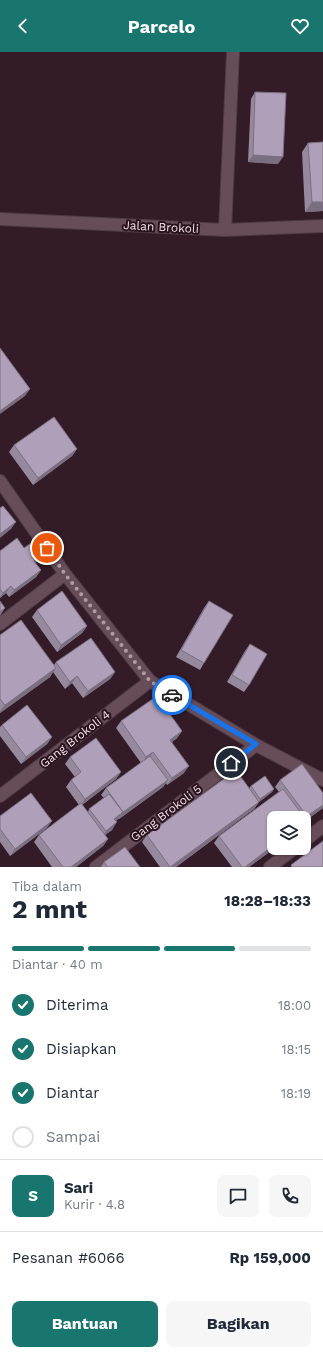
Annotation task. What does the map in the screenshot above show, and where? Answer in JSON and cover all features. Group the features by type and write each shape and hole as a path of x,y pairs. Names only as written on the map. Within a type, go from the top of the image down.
{"street":[{"path":"225,230 233,52"},
{"name":"Jalan Brokoli","path":"0,219 225,230 323,226"},
{"path":"1,483 65,574 150,681 256,744 323,780"},
{"path":"0,624 65,574"},
{"name":"Gang Brokoli 4","path":"0,796 150,681"},
{"name":"Gang Brokoli 5","path":"96,867 256,744"},
{"path":"311,835 323,826"},
{"path":"270,867 286,855"}],"building":[{"path":"255,92 286,93 283,157 253,155"},
{"path":"323,142 323,202 312,202 308,143"},
{"path":"0,348 30,389 0,411"},
{"path":"54,417 77,449 38,478 14,445"},
{"path":"3,506 16,522 0,534 0,508"},
{"path":"17,538 24,548 34,541 43,554 34,561 41,570 14,590 11,586 3,593 0,589 0,551"},
{"path":"62,591 87,626 61,645 37,610"},
{"path":"0,601 5,608 0,612"},
{"path":"209,601 233,615 204,663 181,650"},
{"path":"21,620 56,668 5,705 0,699 0,635"},
{"path":"91,638 115,672 88,691 77,676 70,682 56,662"},
{"path":"250,644 267,654 249,685 232,675"},
{"path":"157,696 182,731 170,740 189,766 172,778 153,752 146,757 121,721"},
{"path":"27,705 52,737 26,757 2,725"},
{"path":"96,738 121,772 85,799 71,780 81,772 70,757"},
{"path":"150,756 168,780 123,812 106,788"},
{"path":"302,764 323,793 323,805 311,813 311,811 303,811 280,780"},
{"path":"236,770 259,802 170,867 147,835"},
{"path":"265,776 274,789 260,799 251,786"},
{"path":"283,789 300,811 267,811 267,850 245,867 242,867 219,836"},
{"path":"31,793 52,821 15,849 0,829 0,816"},
{"path":"109,794 123,812 114,819 117,822 106,831 89,809"},
{"path":"81,803 108,839 71,867 63,867 39,835"},
{"path":"323,841 323,867 292,867 291,865 304,855 311,855 311,850"},
{"path":"125,847 140,867 108,867 104,862"}],"way so far":[{"path":"47,548 65,574 150,681 172,695"}],"route":[{"path":"172,695 256,744 231,763"}]}
